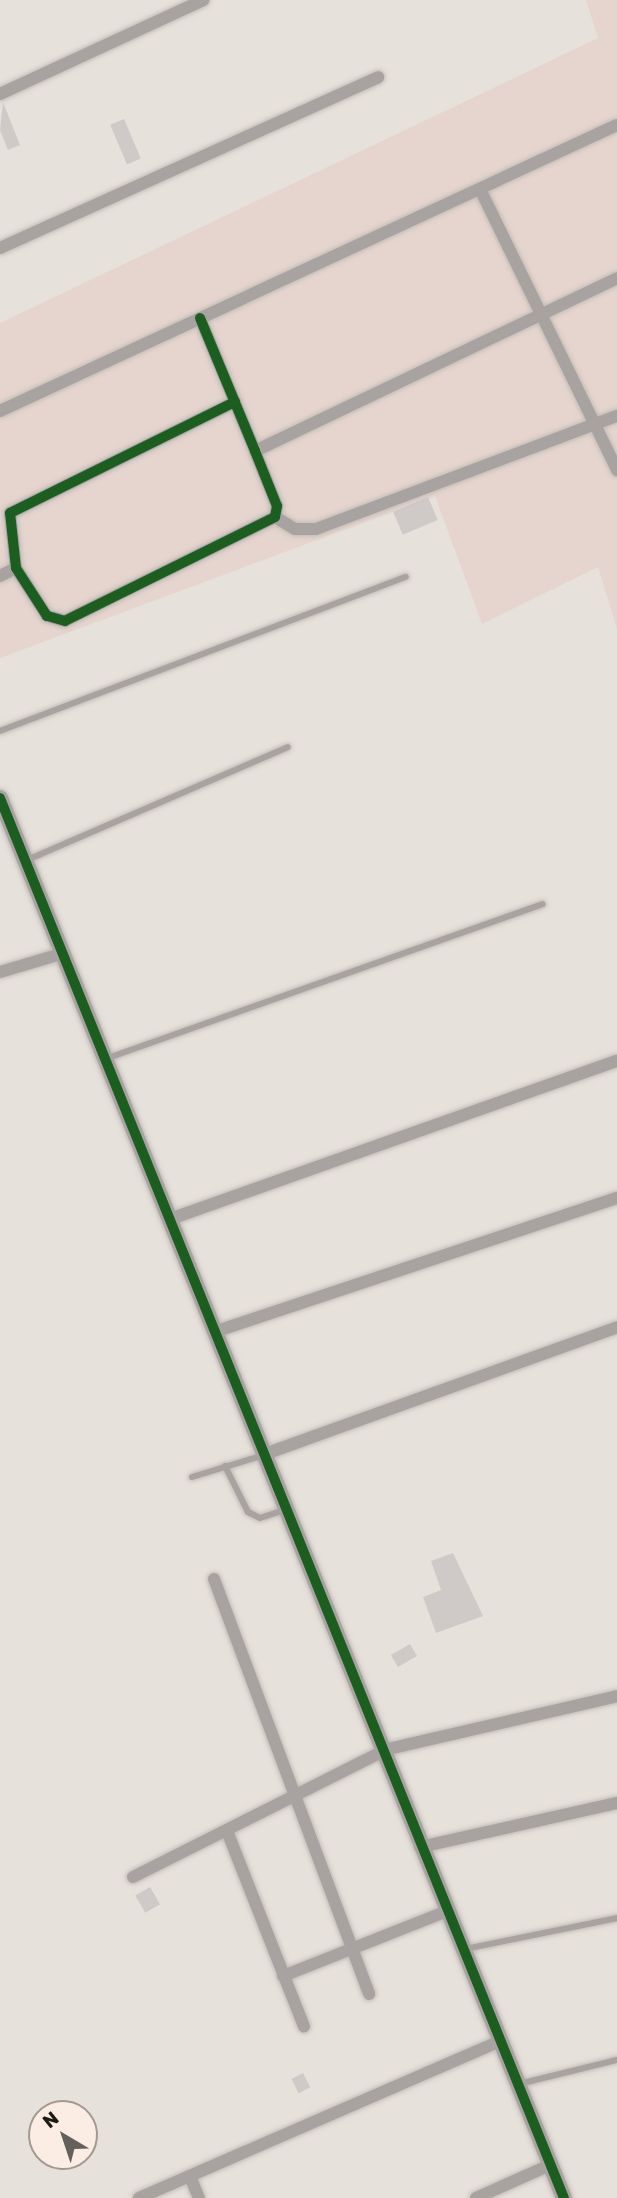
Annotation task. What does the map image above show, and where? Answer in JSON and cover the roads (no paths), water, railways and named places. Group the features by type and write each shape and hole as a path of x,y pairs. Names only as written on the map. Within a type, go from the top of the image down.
{"street":[{"path":"0,94 202,0"},
{"path":"0,248 378,77"},
{"path":"0,411 617,125"},
{"path":"480,189 537,313 617,470"},
{"path":"255,451 537,313 617,278"},
{"path":"200,318 277,506 275,517"},
{"path":"235,402 19,505 7,523 16,568 47,616 65,621 275,517"},
{"path":"275,517 295,529 316,529 617,416"},
{"path":"0,576 16,568"},
{"path":"0,798 173,1218 287,1509 388,1749 421,1847 564,2198"},
{"path":"0,972 64,953"},
{"path":"173,1218 617,1061"},
{"path":"217,1331 617,1198"},
{"path":"265,1454 617,1327"},
{"path":"214,1579 369,1994"},
{"path":"134,1878 295,1799 388,1749 617,1696"},
{"path":"421,1847 617,1804"},
{"path":"227,1831 304,2026"},
{"path":"284,1976 447,1911"},
{"path":"139,2198 500,2040"},
{"path":"476,2198 550,2165"},
{"path":"190,2176 199,2198"}],"lane":[{"path":"0,731 406,577"},
{"path":"27,860 288,747"},
{"path":"108,1058 543,904"},
{"path":"192,1477 265,1454"},
{"path":"225,1466 248,1513 260,1518 287,1509"},
{"path":"463,1949 617,1917"},
{"path":"517,2084 617,2060"}]}
